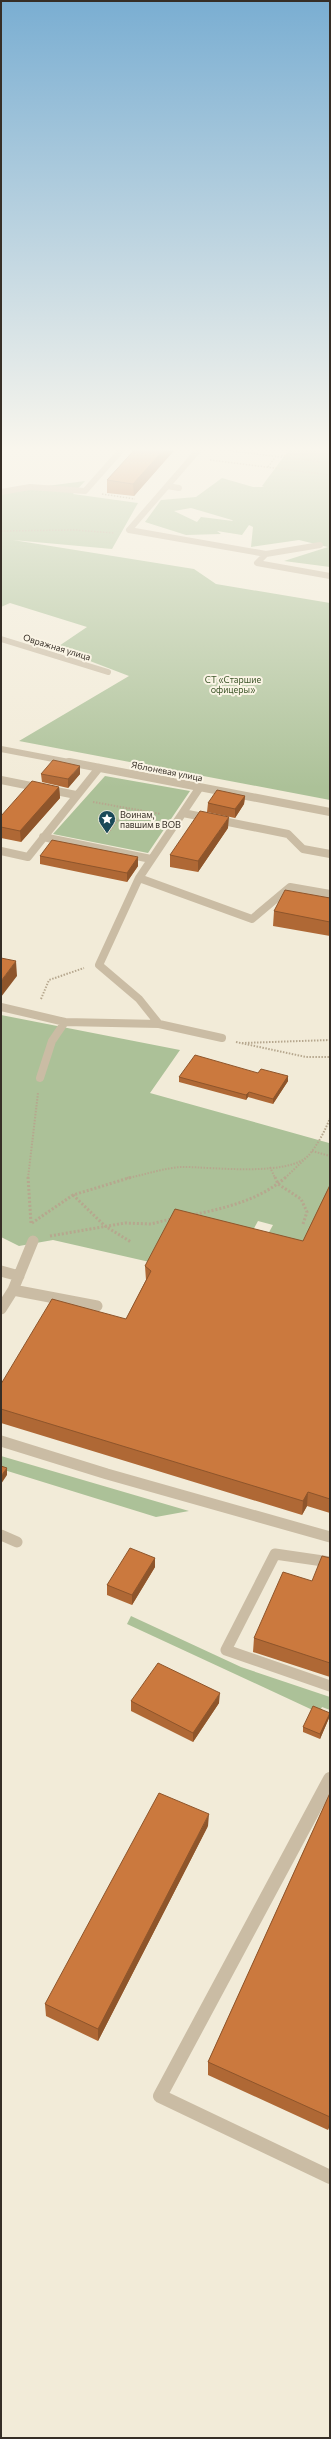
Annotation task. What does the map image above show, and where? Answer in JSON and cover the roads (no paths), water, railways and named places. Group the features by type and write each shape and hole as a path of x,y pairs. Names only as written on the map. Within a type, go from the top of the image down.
{"street":[{"path":"260,560 257,563 330,576"},
{"name":"Овражная улица","path":"1,639 108,672"},
{"name":"Яблоневая улица","path":"1,749 330,812"},
{"path":"1,851 28,857 75,796 99,768"},
{"path":"1,780 26,788 75,796"},
{"path":"159,1024 150,1009 135,994 99,965 139,878 200,788"},
{"path":"181,815 288,834 303,849 330,854"},
{"path":"44,837 151,859"},
{"path":"139,878 252,919 290,887 330,894"},
{"path":"1,1007 65,1022 159,1024 222,1038"},
{"path":"40,1078 52,1041 65,1022"},
{"path":"1,1309 19,1276 33,1241"},
{"path":"1,1271 19,1276"},
{"path":"12,1290 97,1306"},
{"path":"1,1441 107,1474 330,1537"},
{"path":"1,1535 17,1542"},
{"path":"330,1562 274,1554 226,1650 330,1686"},
{"path":"330,1779 160,2096 330,2177"}],"place":[{"name":"Воинам, павшим в ВОВ","path":"107,834"}],"park label":[{"name":"СТ «Старшие офицеры»","path":"233,684"}]}
